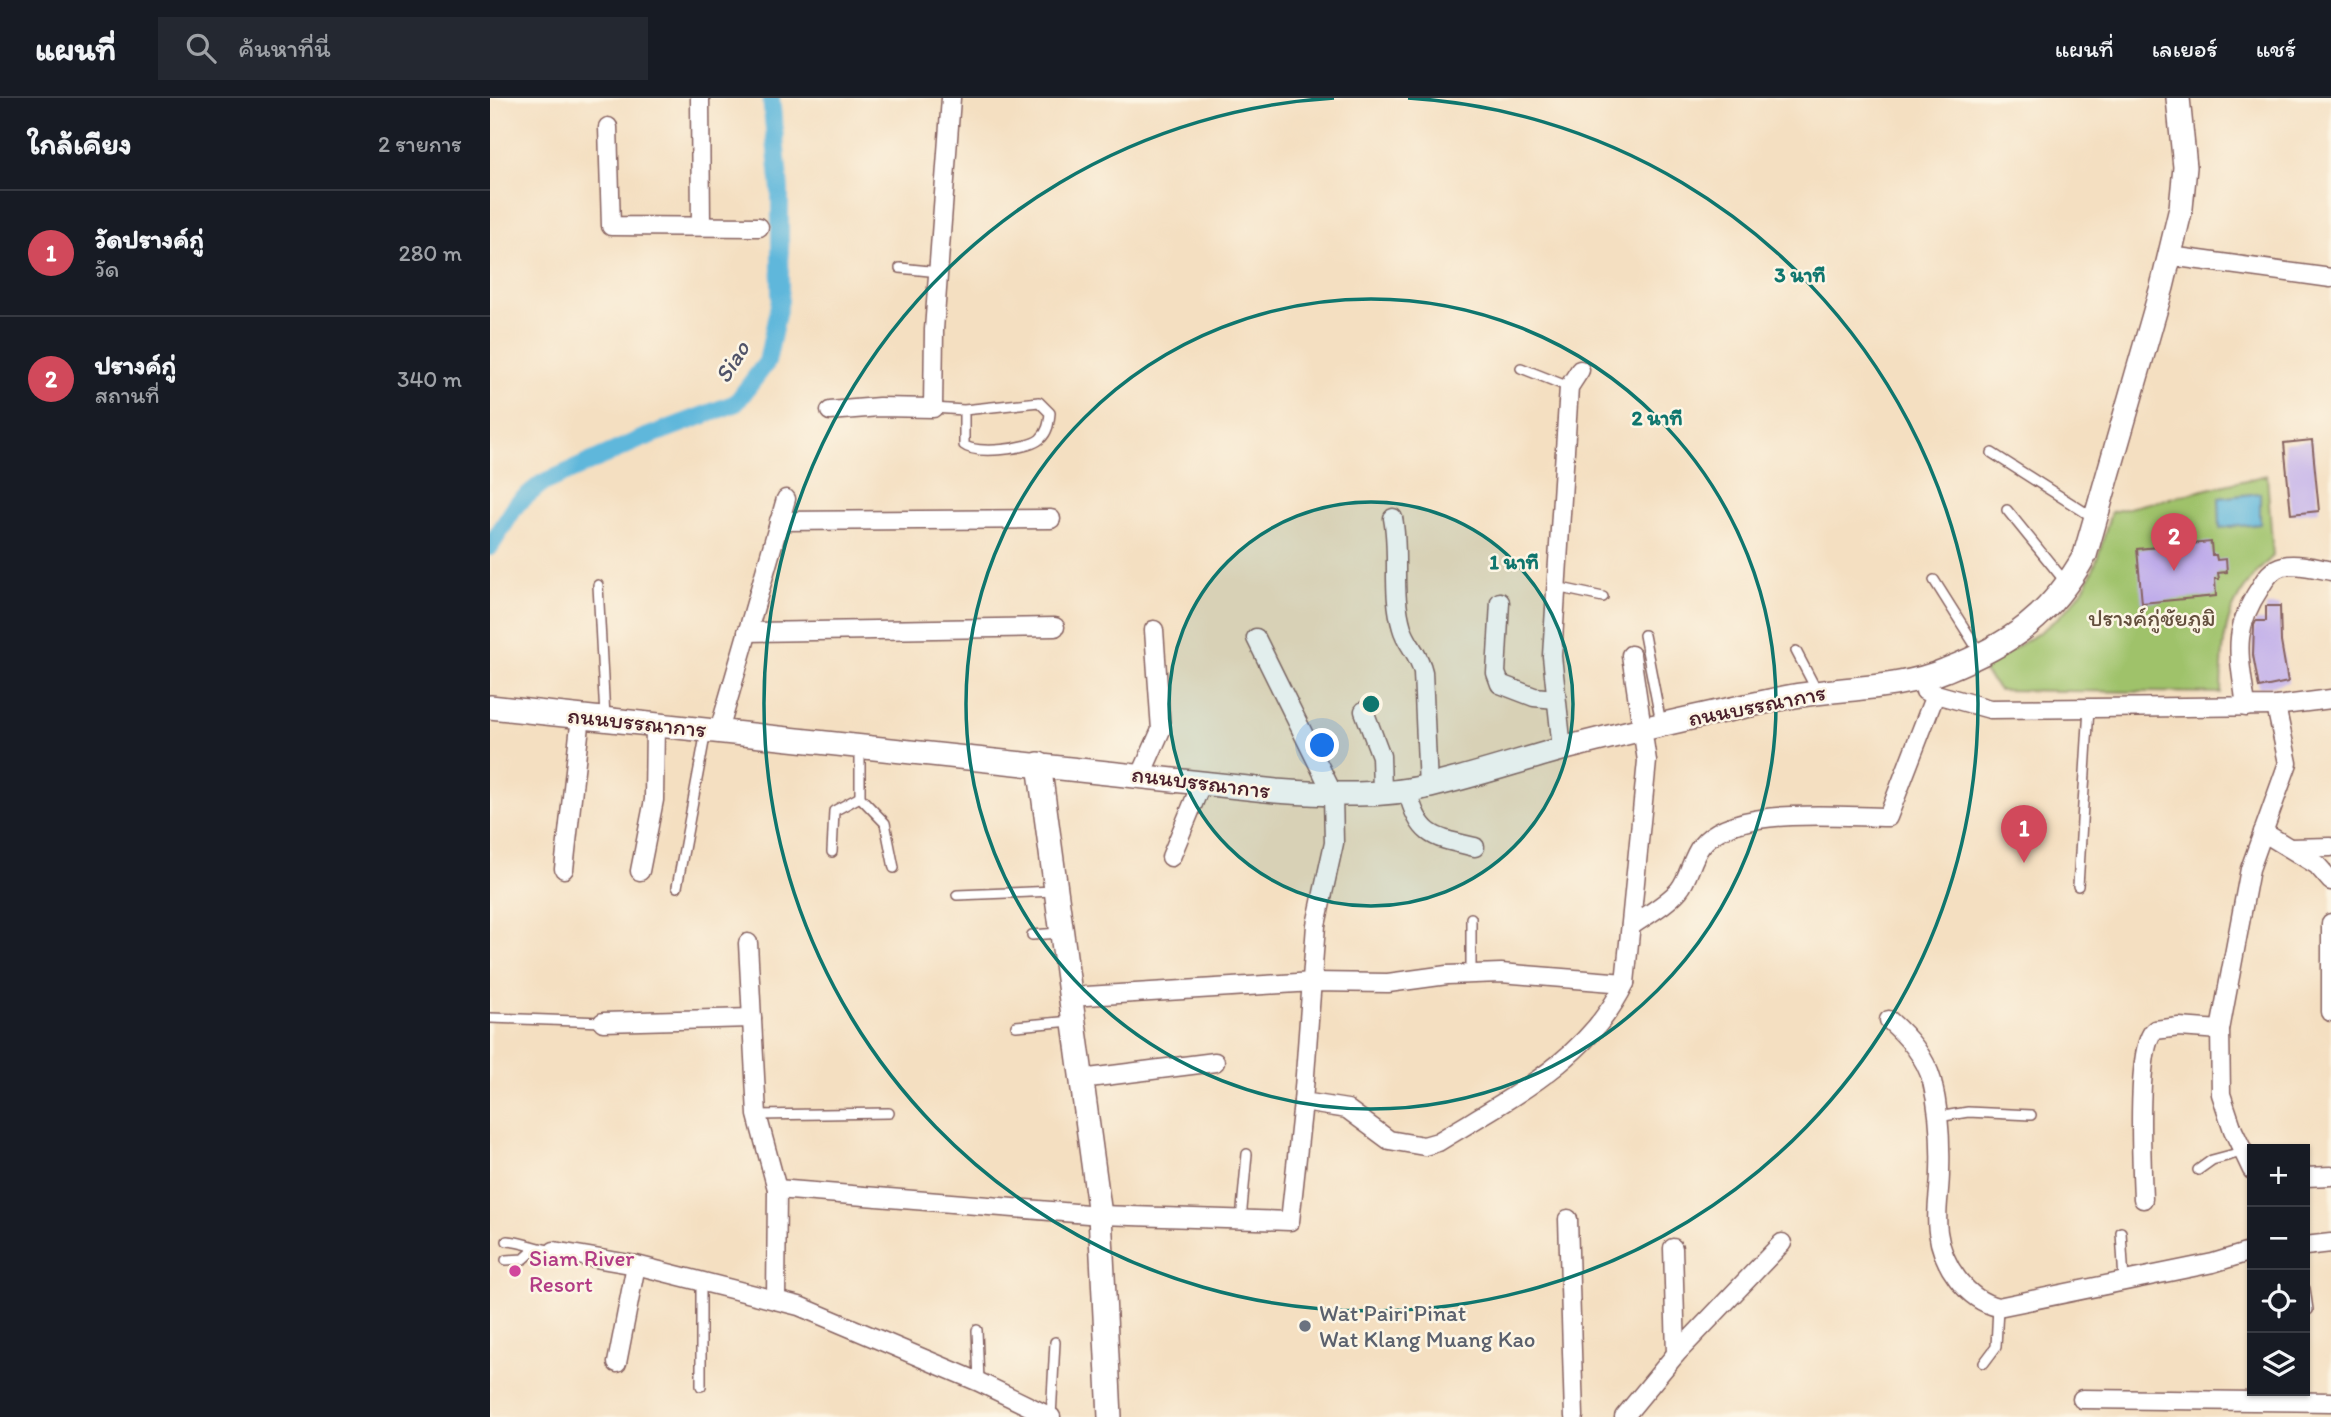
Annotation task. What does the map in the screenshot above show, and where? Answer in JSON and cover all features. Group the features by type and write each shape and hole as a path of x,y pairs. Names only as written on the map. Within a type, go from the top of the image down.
{"street":[{"path":"700,98 701,226"},
{"path":"830,411 879,407 933,408 951,98"},
{"name":"ถนนบรรณาการ","path":"490,707 1333,794 1418,788 1653,727 1816,691 1902,681 1944,671 2019,632 2048,610 2068,585 2085,555 2170,256 2181,208 2185,167 2178,98"},
{"path":"608,127 611,226 759,227"},
{"path":"2170,256 2331,278"},
{"path":"1562,749 1552,656 1569,387 1580,370"},
{"path":"713,730 747,632 786,499"},
{"path":"1393,518 1398,545 1397,594 1402,628 1419,655 1423,672 1418,788 1414,816 1423,831 1439,839 1475,847"},
{"path":"779,521 1051,519"},
{"path":"2246,707 2238,642 2241,622 2248,606 2273,571 2281,566 2331,571"},
{"path":"1500,602 1496,673 1500,684 1534,697 1556,699"},
{"path":"747,632 1055,627"},
{"path":"1141,775 1161,730 1154,631"},
{"path":"777,1188 1100,1214 1290,1221 1303,1102 1316,925 1334,843 1333,794 1256,638"},
{"path":"1303,1102 1347,1109 1389,1140 1424,1146 1438,1142 1566,1061 1612,1009 1625,983 1647,761 1653,727 1632,655"},
{"path":"1902,681 1935,695 1990,709 2246,707 2331,699"},
{"path":"1632,926 1680,889 1700,847 1716,831 1732,823 1759,818 1888,817 1935,695"},
{"path":"2247,1161 2221,1094 2220,1030 2249,869 2288,763 2276,706"},
{"path":"1364,710 1381,756 1382,791"},
{"path":"564,869 581,716"},
{"path":"640,871 654,800 655,724"},
{"path":"1039,764 1100,1214 1110,1417"},
{"path":"1171,857 1202,782"},
{"path":"2263,832 2317,865 2331,881"},
{"path":"2290,848 2331,847"},
{"path":"2331,923 2331,1012"},
{"path":"748,943 757,1115 777,1188 776,1300"},
{"path":"1070,997 1313,982 1388,983 1471,974 1537,975 1625,983"},
{"path":"603,1022 752,1018"},
{"path":"1889,1020 1922,1056 1931,1080 1938,1116 1938,1233 1946,1260 1964,1287 1978,1299 1998,1307 2213,1263 2247,1253"},
{"path":"2143,1199 2141,1101 2147,1041 2155,1030 2179,1027 2220,1030"},
{"path":"1081,1079 1215,1062"},
{"path":"2310,1177 2331,1175"},
{"path":"1568,1219 1574,1417"},
{"path":"1624,1417 1676,1354 1782,1243"},
{"path":"2310,1245 2331,1243"},
{"path":"1673,1248 1676,1354"},
{"path":"554,1251 636,1265 776,1300 979,1382 1051,1417"},
{"path":"617,1363 636,1265"},
{"path":"2082,1399 2331,1402"}],"lane":[{"path":"900,268 939,272"},
{"path":"1521,368 1569,387"},
{"path":"933,408 964,410 1039,402 1050,413 1049,426 1043,437 1034,444 977,451 964,445 964,410"},
{"path":"1992,453 2095,519"},
{"path":"2007,510 2068,585"},
{"path":"1934,580 1980,653"},
{"path":"598,585 605,719"},
{"path":"1556,587 1603,597"},
{"path":"1644,635 1653,727"},
{"path":"1796,651 1816,691"},
{"path":"2078,886 2089,708"},
{"path":"677,887 713,730"},
{"path":"860,746 860,797 885,823 894,868"},
{"path":"832,852 834,811 860,797"},
{"path":"957,895 1055,891"},
{"path":"1471,918 1471,974"},
{"path":"1032,935 1061,933"},
{"path":"490,1017 603,1022"},
{"path":"1016,1026 1073,1021"},
{"path":"1938,1116 1968,1112 2031,1115"},
{"path":"757,1115 888,1113"},
{"path":"2197,1170 2212,1160 2242,1152"},
{"path":"1241,1220 1247,1154"},
{"path":"2121,1232 2124,1281"},
{"path":"507,1241 523,1242 535,1249 554,1251"},
{"path":"506,1260 524,1259 535,1249"},
{"path":"701,1281 701,1386"},
{"path":"1984,1363 1992,1357 1996,1347 1998,1307"},
{"path":"977,1329 979,1382"},
{"path":"1051,1417 1055,1342"}],"green space":[{"name":"ปรางค์กู่ชัยภูมิ","path":"2267,475 2273,556 2244,588 2229,618 2223,651 2221,693 1999,690 1980,667 2044,629 2071,604 2091,574 2111,512"}],"water":[{"path":"2260,493 2260,524 2220,528 2219,498"}],"building":[{"path":"2312,440 2319,511 2291,514 2284,443"},
{"path":"2211,542 2212,555 2216,555 2217,560 2226,559 2227,572 2218,573 2219,579 2215,579 2216,596 2142,603 2137,549"},
{"path":"2266,606 2280,606 2281,642 2288,682 2259,688 2253,655 2254,625 2256,621 2266,621"}],"waterway":[{"name":"Siao","path":"490,547 517,504 541,484 641,439 736,403 767,362 780,300 780,190 771,98"}],"place":[{"name":"ปรางค์กู่","path":"2174,571"},
{"name":"วัดปรางค์กู่","path":"2024,863"},
{"name":"Siam River Resort","path":"515,1271"},
{"name":"Wat Pairi Pinat Wat Klang Muang Kao","path":"1305,1326"}]}
